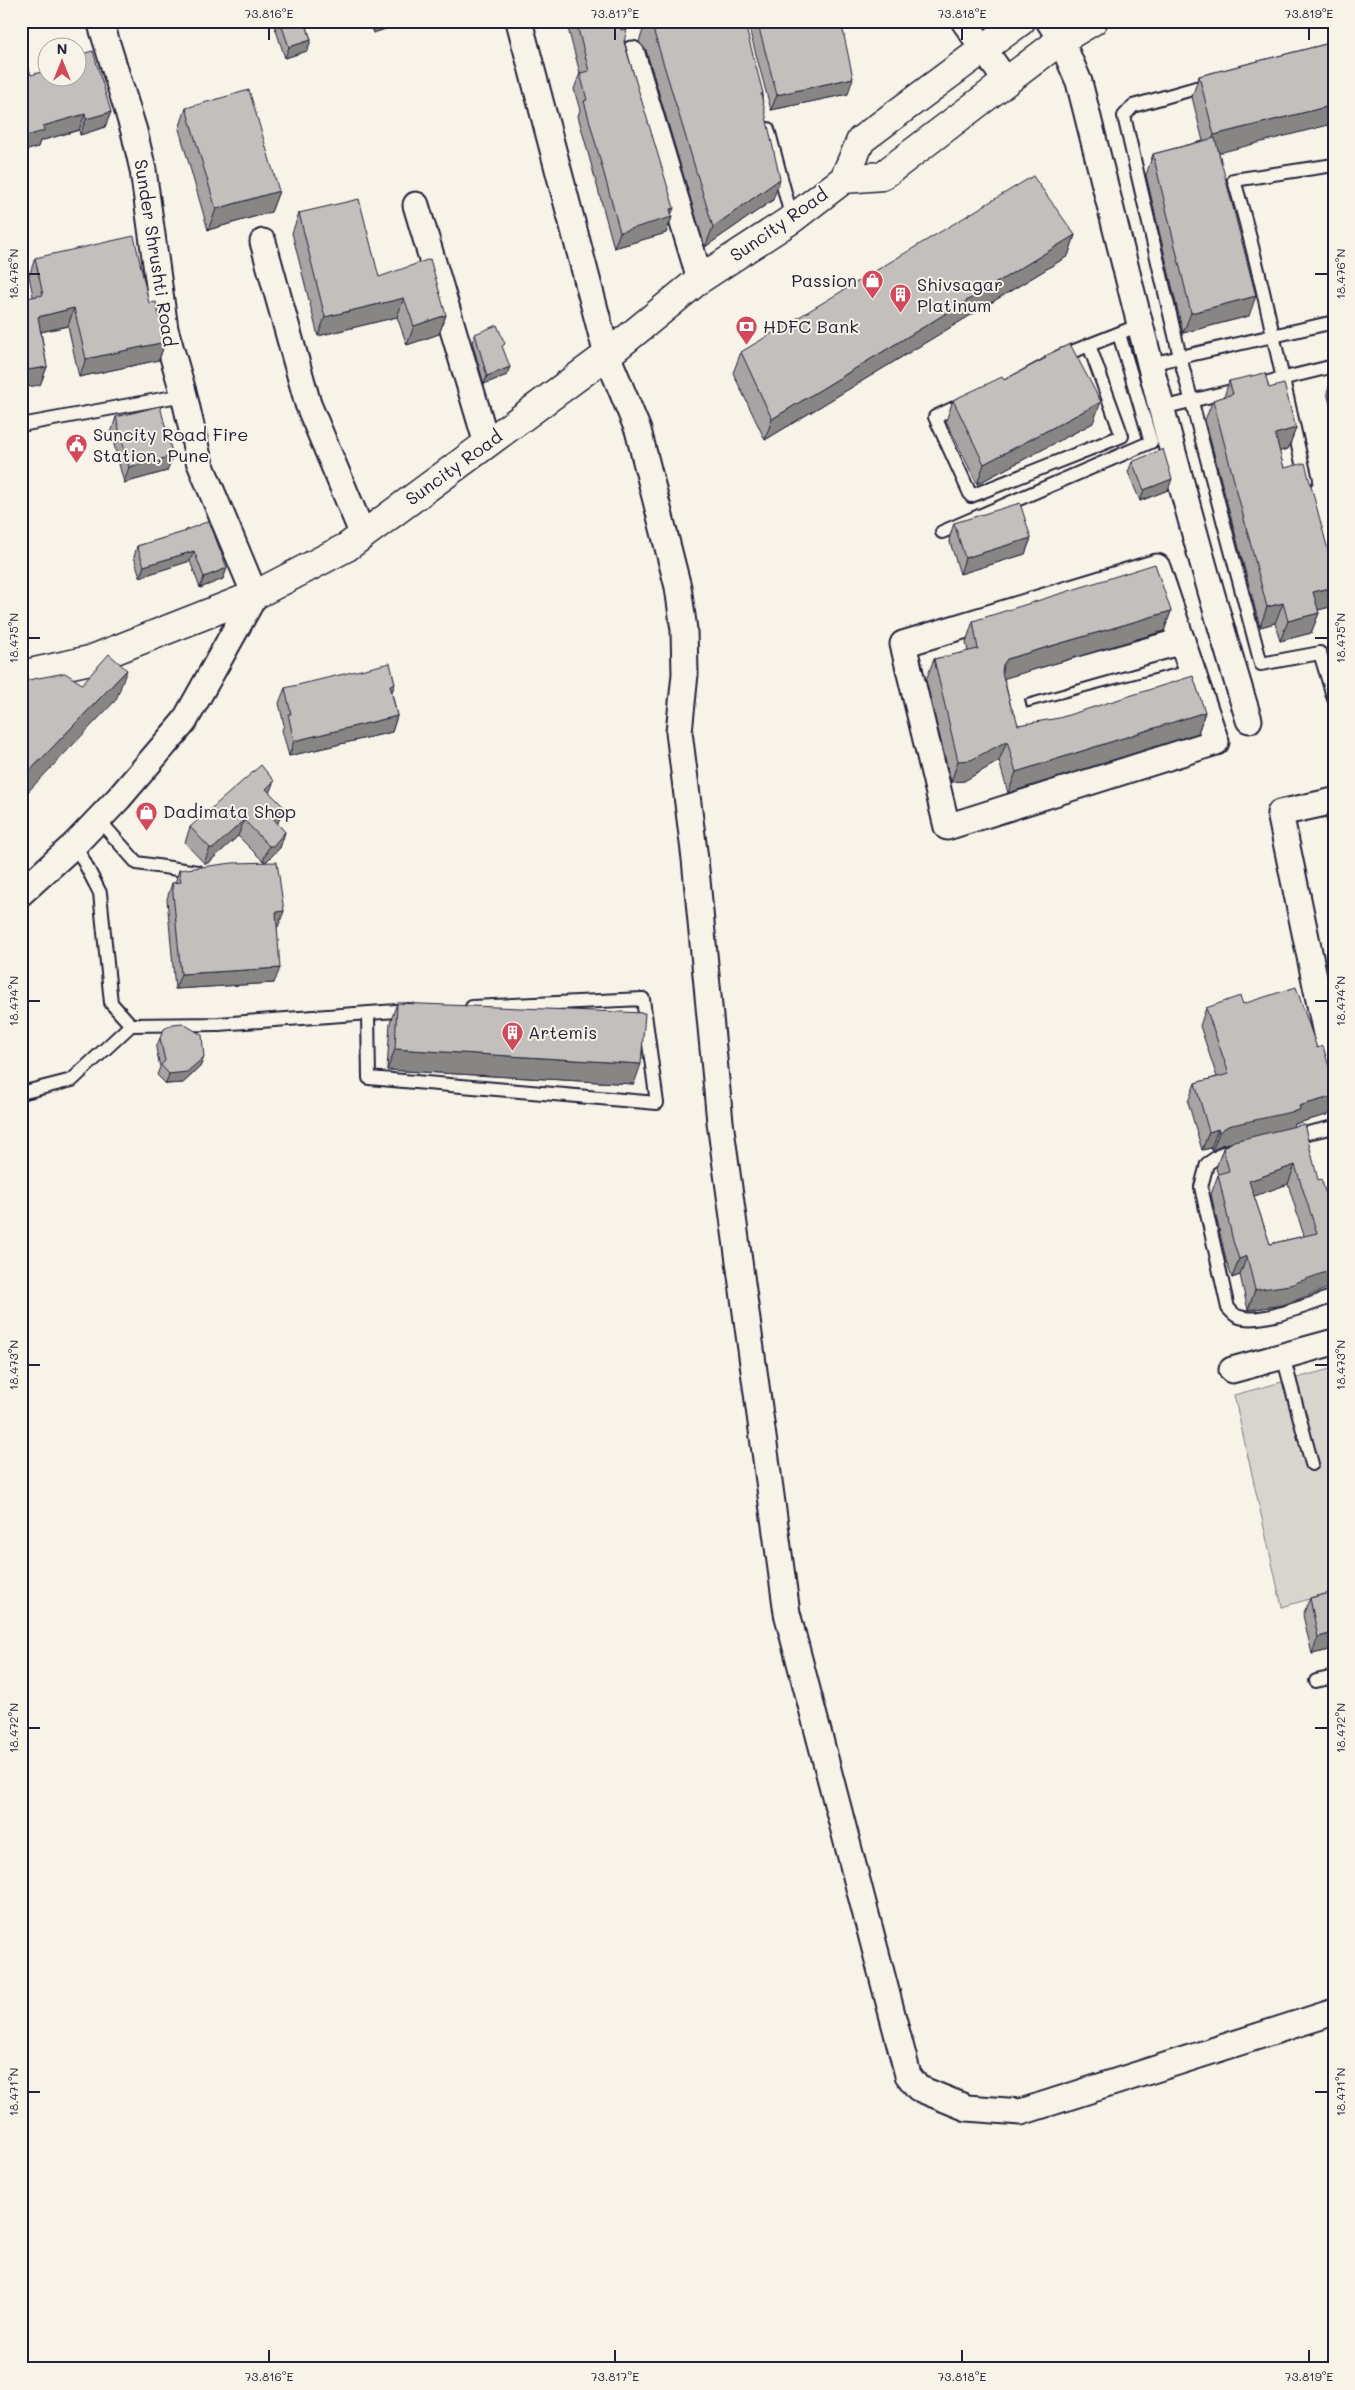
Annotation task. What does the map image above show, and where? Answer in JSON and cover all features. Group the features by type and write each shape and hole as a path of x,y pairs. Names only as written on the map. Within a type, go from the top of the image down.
{"street":[{"name":"Sunder Shrushti Road","path":"100,21 134,131 143,170 164,329 184,394 198,461 255,595"},
{"path":"519,21 607,355 638,430 680,595 684,630 684,674 679,732 695,859 720,1122 787,1613 908,2075 918,2088 966,2108 1021,2112 1334,2012"},
{"path":"964,21 1006,81"},
{"name":"Suncity Road","path":"21,675 90,660 255,595 347,547 607,355 700,278 792,219 844,179 861,140 1021,21"},
{"name":"Suncity Road","path":"844,179 882,176 1006,81 1055,31 1094,21"},
{"path":"1055,31 1079,82 1130,329 1150,364 1227,649 1249,720"},
{"path":"632,54 700,278"},
{"path":"416,205 487,444"},
{"path":"263,242 308,404 363,535"},
{"path":"1157,567 1189,659 1216,742 948,827 903,644 1157,567"},
{"path":"21,893 75,844 119,798 184,722 255,595"},
{"path":"1189,659 1017,724 1008,690 1189,659 1227,649"},
{"path":"1333,1067 1280,813 1334,801"},
{"path":"1232,1370 1334,1342"}],"lane":[{"path":"1224,80 1133,106 1124,116 1180,357 1261,664 1320,653 1334,699"},
{"path":"764,114 792,219"},
{"path":"1308,490 1282,377 1275,336 1234,180 1334,165"},
{"path":"1150,364 1334,322"},
{"path":"942,532 1151,442 1130,329 1045,364"},
{"path":"978,397 935,417 971,496 1122,436 1089,346"},
{"path":"1162,408 1282,377 1334,366"},
{"path":"21,425 184,394"},
{"path":"98,819 137,863 192,872 212,871"},
{"path":"75,844 100,893 111,1004 130,1025"},
{"path":"368,1014 369,1078 657,1103 642,999 454,1008"},
{"path":"21,1093 72,1080 130,1025 219,1024 424,1010"},
{"path":"1281,1140 1334,1127"},
{"path":"1252,1146 1222,1153 1207,1164 1201,1187 1228,1308 1236,1316 1250,1318 1265,1317 1334,1296"},
{"path":"1283,1356 1312,1464"},
{"path":"1316,1681 1334,1677"}],"shaded area":[{"path":"1334,1368 1334,1592 1282,1607 1234,1395"}],"building":[{"path":"280,21 305,21 311,40 289,47"},
{"path":"576,21 619,21 621,30 627,29 624,42 674,208 670,209 672,217 620,232 584,101 587,100 580,73 589,71"},
{"path":"646,21 744,21 763,93 761,94 780,179 713,227 653,29"},
{"path":"757,21 841,21 853,78 777,95"},
{"path":"1334,42 1334,105 1214,135 1199,76"},
{"path":"93,51 111,112 86,119 85,114 43,126 44,131 22,137 21,71 29,69 31,75 38,73 38,88 88,88 88,52"},
{"path":"249,90 279,191 216,209 186,108"},
{"path":"1215,138 1256,296 1191,313 1153,154"},
{"name":"Shivsagar Platinum","path":"1033,176 1075,235 772,419 741,352"},
{"path":"359,199 379,277 430,259 446,315 414,326 404,298 325,317 299,213"},
{"path":"134,236 149,303 156,302 165,342 86,359 74,308 38,317 47,367 21,371 21,299 43,295 35,258"},
{"path":"497,325 505,344 502,346 510,367 487,376 475,334"},
{"path":"1070,344 1101,402 984,464 953,400 1002,377 1004,380"},
{"path":"1265,373 1269,388 1284,384 1296,428 1275,434 1284,468 1305,463 1334,573 1334,587 1313,592 1319,613 1288,621 1283,603 1267,607 1213,400 1233,394 1229,381"},
{"path":"1334,381 1334,393 1331,382"},
{"path":"160,406 173,456 129,467 116,417"},
{"path":"1163,449 1172,479 1144,490 1132,462"},
{"path":"1020,503 1031,538 965,558 954,523"},
{"path":"209,521 227,568 204,577 194,551 144,566 137,546 187,531"},
{"path":"1155,564 1171,611 1007,659 1003,665 1002,672 1011,707 1018,725 1059,718 1193,676 1205,712 1016,772 1007,741 971,760 958,761 934,659 978,649 973,621"},
{"path":"109,654 127,670 21,780 21,683 65,673 82,684"},
{"path":"390,663 395,684 390,685 397,716 294,741 288,714 291,714 285,688"},
{"path":"261,765 274,781 266,789 284,807 273,818 285,832 273,846 269,846 244,820 214,848 210,848 190,827"},
{"path":"277,862 284,911 276,912 280,968 181,974 172,883 181,882 179,870 232,863"},
{"path":"1296,987 1317,1048 1323,1046 1334,1084 1334,1096 1299,1106 1300,1110 1228,1126 1219,1132 1218,1129 1209,1132 1195,1083 1229,1074 1206,1008 1240,996 1243,1004"},
{"path":"397,1003 645,1013 641,1064 395,1049"},
{"path":"182,1023 202,1035 204,1057 187,1072 169,1074 161,1065 165,1061 160,1038 164,1029 173,1024"},
{"path":"1304,1124 1318,1180 1321,1179 1334,1218 1334,1269 1290,1285 1255,1290 1247,1256 1239,1259 1233,1241 1218,1174 1229,1171 1223,1148 1234,1141","holes":["1295,1165 1317,1233 1270,1244 1249,1181"]},
{"path":"1334,1592 1334,1633 1318,1637 1310,1598"}],"place":[{"name":"Passion","path":"873,300"},
{"name":"Shivsagar Platinum","path":"901,314"},
{"name":"HDFC Bank","path":"747,346"},
{"name":"Suncity Road Fire Station, Pune","path":"77,464"},
{"name":"Dadimata Shop","path":"147,831"},
{"name":"Artemis","path":"512,1052"}]}
